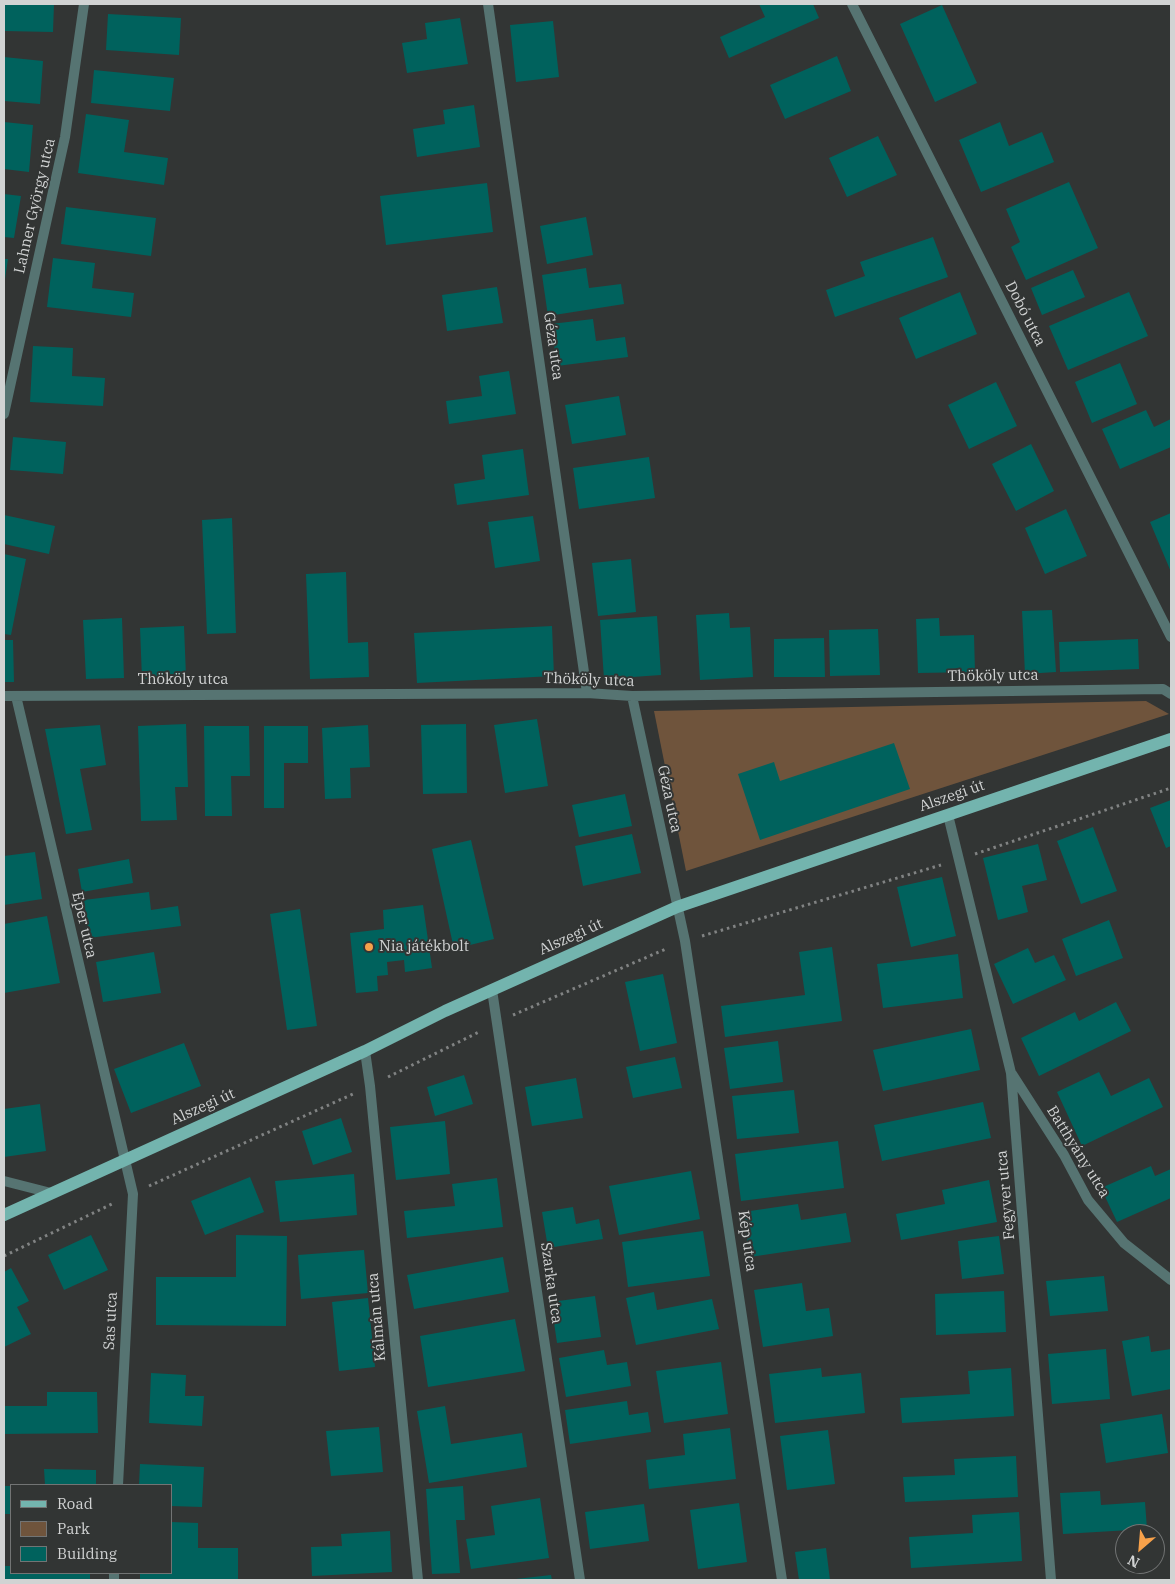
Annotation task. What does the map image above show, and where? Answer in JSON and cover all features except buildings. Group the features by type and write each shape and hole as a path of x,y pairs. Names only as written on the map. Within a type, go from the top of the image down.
{"main road":[{"name":"Alszegi út","path":"4,1215 366,1051 445,1011 677,907 1171,739"}],"street":[{"name":"Lahner György utca","path":"4,414 65,137 84,4"},
{"name":"Géza utca","path":"488,4 587,693"},
{"name":"Dobó utca","path":"852,4 1171,637"},
{"name":"Thököly utca","path":"4,696 587,693 632,696 1163,689 1171,694"},
{"name":"Eper utca","path":"16,696 124,1160"},
{"name":"Géza utca","path":"632,696 677,907"},
{"name":"Fegyver utca","path":"948,815 1011,1073 1051,1580"},
{"name":"Kép utca","path":"677,907 685,941 703,1051 782,1580"},
{"name":"Szarka utca","path":"492,990 580,1580"},
{"name":"Kálmán utca","path":"366,1051 418,1580"},
{"name":"Batthyány utca","path":"1011,1073 1064,1155 1088,1200 1124,1243 1171,1280"},
{"name":"Sas utca","path":"118,1484 133,1194 124,1160"},
{"path":"4,1181 50,1193"}],"path":[{"path":"4,1256 133,1194 370,1086 498,1022 685,941 958,860 1171,788"}],"green space":[{"path":"1146,701 1169,714 686,871 654,711"}],"place":[{"name":"Nia játékbolt","path":"369,947"}]}
